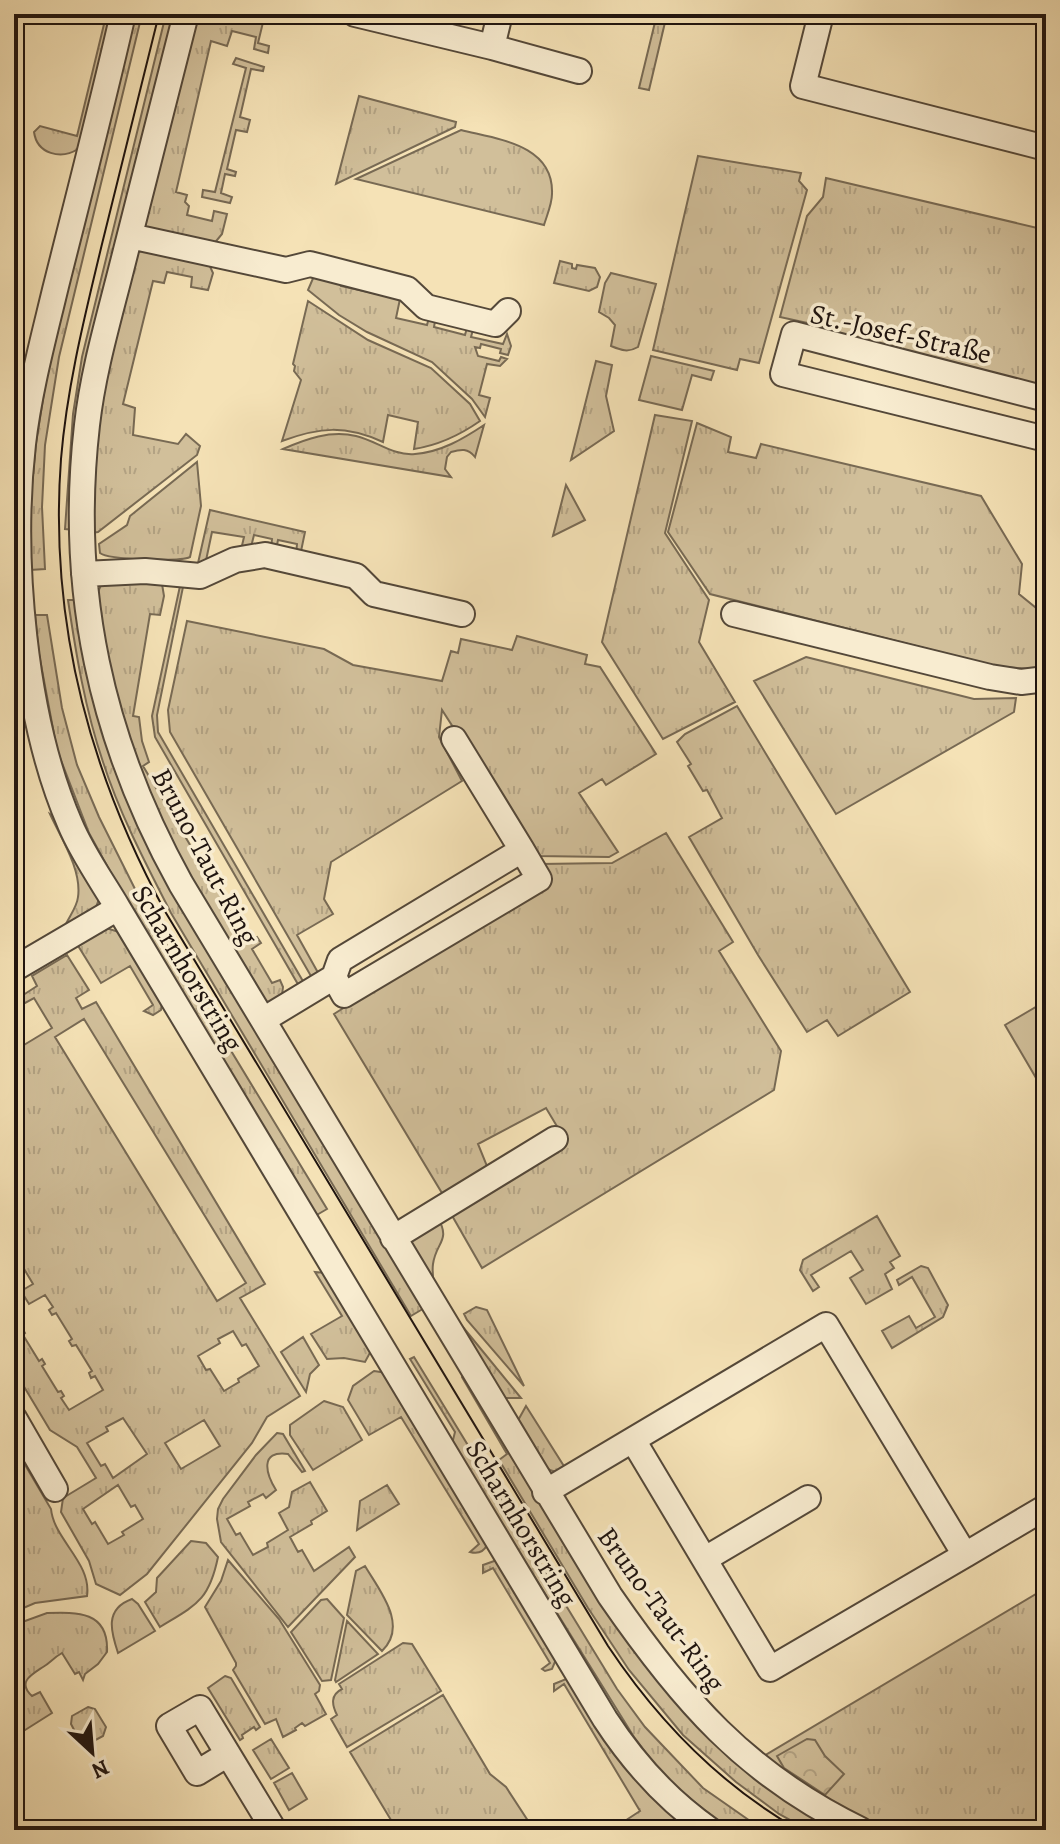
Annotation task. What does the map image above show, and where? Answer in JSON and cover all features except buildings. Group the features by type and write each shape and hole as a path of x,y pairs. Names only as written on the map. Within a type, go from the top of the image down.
{"street":[{"name":"Scharnhorstring","path":"123,14 45,334 25,431 19,535 20,648 63,807 77,838 118,908 617,1737 673,1801 710,1830"},
{"name":"Bruno-Taut-Ring","path":"186,14 94,379 87,424 83,491 84,574 90,634 116,740 141,806 181,884 545,1492 631,1627 699,1713 737,1749 813,1805 861,1830"},
{"path":"355,14 579,71"},
{"path":"492,47 500,14"},
{"path":"821,14 803,86 1046,148"},
{"path":"130,236 286,270 310,264 407,289 426,307 495,324 508,311"},
{"name":"St.-Josef-Straße","path":"1046,399 794,334 783,374 1038,438 1046,461"},
{"path":"84,574 145,571 200,576 237,559 265,555 356,576 374,594 462,614"},
{"path":"734,614 1009,681 1046,679"},
{"path":"334,977 344,995 539,879 454,739"},
{"path":"263,1020 334,977 340,960 522,850"},
{"path":"14,969 118,908"},
{"path":"393,1238 555,1139"},
{"path":"545,1492 826,1325 965,1555"},
{"path":"14,1418 55,1489"},
{"path":"633,1440 770,1669 1046,1507"},
{"path":"705,1559 808,1498"},
{"path":"228,1754 274,1830"}],"green space":[{"path":"98,14 114,14 78,149 64,154 51,153 40,145 34,132 40,126 77,136 105,20"},
{"path":"135,14 142,14 59,357 45,445 42,507 45,569 30,570 30,506 50,355"},
{"path":"166,14 178,14 75,530 65,529 73,414 82,357"},
{"path":"195,14 265,14 258,43 269,46 268,53 254,49 256,37 232,31 227,46 211,41 176,192 187,195 187,215 212,221 214,211 227,214 222,234 213,245 146,233 143,223"},
{"path":"657,14 667,14 649,90 639,88"},
{"path":"236,58 264,67 263,71 251,69 240,117 250,120 247,132 236,130 227,169 236,172 235,176 225,174 221,193 232,197 230,203 202,197 203,190 215,192 246,68 233,64"},
{"path":"359,96 456,122 455,127 336,184"},
{"path":"461,130 506,141 533,154 544,164 550,177 552,194 544,225 356,179"},
{"path":"698,156 801,173 799,181 807,190 759,363 740,359 737,370 653,350"},
{"path":"826,178 1046,230 1046,386 833,335 821,326 780,317 807,216 823,197"},
{"path":"145,245 208,262 213,273 208,290 191,287 192,277 167,272 164,283 153,281 123,404 135,408 133,435 178,444 186,434 200,446 197,455 98,532 91,533 90,450 134,250"},
{"path":"560,261 572,264 572,268 576,269 577,265 595,268 600,277 597,287 589,291 554,283"},
{"path":"611,273 656,284 638,347 631,350 611,346 615,325 599,312 605,283"},
{"path":"314,276 342,278 341,286 400,299 396,318 427,325 430,314 436,316 434,327 465,335 468,324 474,326 471,337 503,344 507,334 511,346 508,355 500,353 501,349 481,344 480,348 475,347 478,356 499,361 501,357 507,359 500,366 487,364 479,395 490,398 485,417 472,399 432,362 367,332 308,290"},
{"path":"308,301 368,340 431,368 470,404 480,421 449,439 414,449 418,422 388,415 383,442 357,433 332,430 282,441 301,380 293,364"},
{"path":"651,356 714,371 711,380 692,375 682,410 639,400"},
{"path":"596,361 612,365 606,396 614,431 571,460"},
{"path":"655,415 692,421 665,533 709,600 699,642 735,702 663,739 602,642"},
{"path":"697,423 731,437 728,452 756,458 761,444 981,496 1022,564 1019,594 1046,616 1046,664 1034,669 999,667 710,594 668,532"},
{"path":"484,425 475,457 461,450 451,452 447,457 445,469 451,477 283,449 318,436 346,434 364,438 392,451 415,454 451,444"},
{"path":"197,462 201,506 190,557 145,560 100,553 99,544 127,525 130,516"},
{"path":"566,485 585,520 553,536"},
{"path":"210,510 305,532 300,556 296,555 297,544 278,540 276,550 271,549 272,539 254,535 250,551 240,554 244,537 212,532 204,570 196,572"},
{"path":"107,579 162,584 164,596 160,615 150,614 133,716 139,717 149,762 143,766 248,942 257,937 261,943 252,949 272,983 280,980 283,987 282,995 268,1003 264,1002 177,861 115,712 97,594"},
{"path":"180,586 183,587 157,715 158,732 304,983 299,986 155,737 152,716"},
{"path":"68,600 78,600 131,807 153,857 426,1307 411,1316 171,913 134,839 110,782 91,722"},
{"path":"35,615 47,615 62,708 77,765 99,817 145,909 327,1209 315,1216 149,942 89,833 57,750"},
{"path":"187,621 324,649 353,665 442,681 451,651 458,653 461,639 512,650 517,636 587,655 585,664 600,667 656,754 606,785 602,779 579,793 618,852 609,857 536,856 442,710 439,737 462,781 331,862 324,899 333,914 297,935 321,978 315,983 170,732 168,710"},
{"path":"806,657 974,699 1016,698 1014,712 836,814 754,681"},
{"path":"737,706 910,992 838,1036 827,1020 807,1032 689,837 722,818 707,790 703,791 688,766 691,764 677,742 685,734"},
{"path":"50,814 57,818 99,899 96,907 65,926 78,897 77,876"},
{"path":"666,833 733,942 719,951 781,1051 774,1090 482,1268 450,1212 567,1143 546,1108 478,1144 489,1171 445,1198 334,1014 548,878 540,864 612,863"},
{"path":"106,928 119,932 162,1002 161,1010 153,1015 144,1011 153,1005 130,966 101,983 77,944"},
{"path":"67,955 89,990 76,998 82,1009 96,1002 265,1284 240,1298 300,1396 267,1417 252,1443 147,1574 120,1595 96,1584 89,1561 61,1512 63,1498 96,1478 77,1447 50,1430 14,1370 14,1320 19,1329 22,1328 39,1361 42,1359 45,1364 42,1366 58,1392 61,1391 64,1396 61,1398 69,1410 103,1390 95,1376 91,1378 89,1373 92,1371 76,1345 72,1346 69,1341 72,1339 56,1313 52,1315 49,1310 53,1307 45,1295 29,1304 21,1291 33,1284 14,1252 14,1051 52,1028 34,998 14,1009 14,1001 37,986 32,976","holes":["84,1019 246,1283 217,1301 55,1037","233,1331 242,1346 246,1344 259,1366 224,1391 198,1356 220,1343 218,1339","123,1418 147,1454 113,1478 105,1464 101,1466 87,1443 108,1431 106,1427","204,1420 220,1446 181,1469 165,1443","118,1485 131,1507 135,1505 143,1519 108,1544 95,1522 92,1524 83,1509"]},
{"path":"1046,1001 1046,1095 1005,1025"},
{"path":"877,1216 900,1256 890,1262 894,1268 885,1274 892,1289 866,1304 850,1278 863,1270 851,1251 811,1275 819,1287 813,1291 800,1270 803,1260"},
{"path":"438,1218 443,1237 433,1264 434,1285 406,1243"},
{"path":"921,1266 928,1268 948,1305 943,1317 892,1348 882,1331 909,1316 916,1328 935,1317 912,1277 899,1285 897,1280"},
{"path":"315,1272 326,1273 372,1349 365,1362 327,1359 311,1334 342,1316"},
{"path":"476,1307 487,1310 524,1386 467,1320 464,1314"},
{"path":"458,1321 521,1398 500,1398"},
{"path":"303,1337 319,1365 310,1374 306,1392 281,1352"},
{"path":"414,1357 617,1689 645,1727 703,1788 763,1830 727,1828 666,1779 634,1737 452,1444 455,1432 410,1359"},
{"path":"374,1371 387,1373 487,1545 482,1551 470,1552 479,1544 401,1417 369,1435 348,1400 353,1386"},
{"path":"466,1372 680,1702 848,1830 808,1830 779,1814 736,1782 683,1735 629,1670 499,1460 507,1454 462,1377"},
{"path":"324,1401 343,1407 362,1440 313,1470 290,1435 290,1425"},
{"path":"526,1406 567,1471 549,1470 530,1449 516,1424"},
{"path":"277,1433 283,1434 305,1471 302,1472 288,1454 272,1456 267,1464 276,1490 266,1498 263,1494 248,1502 250,1506 227,1519 236,1535 240,1533 253,1555 268,1547 267,1543 288,1530 279,1513 289,1507 292,1492 310,1482 327,1511 290,1537 298,1552 302,1550 314,1571 349,1547 355,1557 288,1627 221,1542 217,1519 223,1499"},
{"path":"14,1446 79,1562 87,1584 87,1596 35,1603 14,1612"},
{"path":"387,1485 399,1504 357,1530 360,1501"},
{"path":"191,1541 206,1543 218,1557 214,1572 199,1600 160,1627 145,1602 156,1592 157,1578"},
{"path":"228,1560 279,1619 320,1685 315,1694 326,1714 305,1726 302,1723 283,1737 276,1719 265,1724 233,1670 236,1663 205,1607 221,1581"},
{"path":"497,1560 557,1657 552,1669 542,1669 550,1663 493,1568 483,1573 483,1565"},
{"path":"365,1566 384,1597 392,1619 390,1641 382,1651 347,1615 356,1571"},
{"path":"1046,1588 1046,1830 885,1830 822,1798 764,1756"},
{"path":"132,1599 155,1631 118,1653 113,1637 113,1615 123,1603"},
{"path":"327,1599 344,1618 331,1680 322,1681 291,1632 321,1600"},
{"path":"47,1613 80,1614 97,1621 103,1628 107,1652 83,1680 79,1672 75,1674 62,1653 30,1676 26,1683 28,1691 32,1696 40,1692 52,1713 14,1737 14,1625"},
{"path":"347,1621 378,1654 336,1682 335,1680"},
{"path":"403,1643 412,1644 441,1691 347,1747 331,1719 337,1715 333,1700 342,1689 339,1684"},
{"path":"225,1676 231,1678 260,1727 256,1730 254,1727 240,1740 208,1688"},
{"path":"566,1679 573,1682 692,1830 611,1830 640,1811 564,1684 554,1691 554,1684"},
{"path":"443,1695 490,1774 506,1787 534,1830 397,1830 350,1752"},
{"path":"88,1707 95,1709 106,1727 103,1736 90,1743 81,1743 71,1724 72,1716"},
{"path":"271,1739 289,1768 271,1779 253,1750"},
{"path":"807,1739 815,1740 825,1756 844,1774 825,1795 784,1768 777,1756"},
{"path":"292,1773 307,1799 289,1810 274,1783"}],"tram line":[{"path":"159,14 83,324 61,459 59,519 69,636 80,694 115,805 166,913 608,1646 648,1700 693,1749 743,1793 799,1830"}]}
